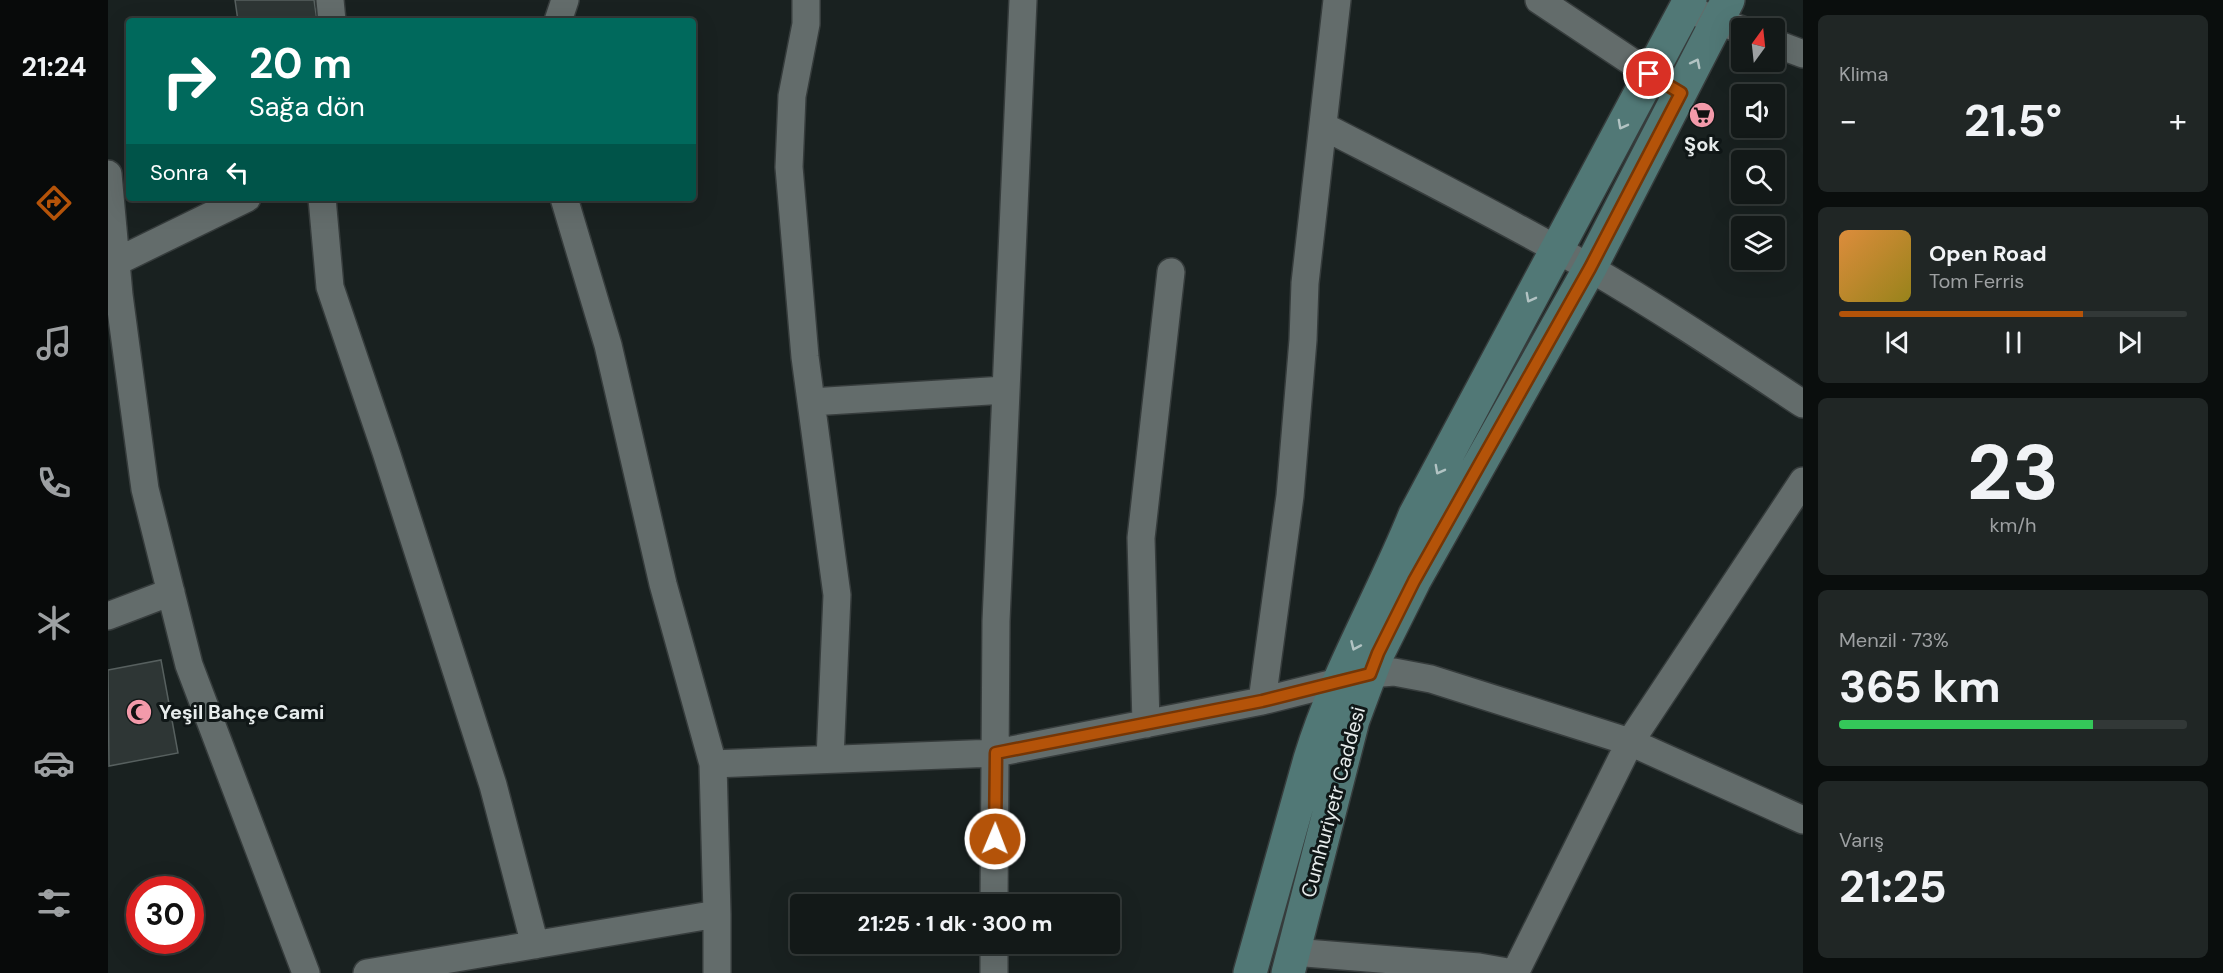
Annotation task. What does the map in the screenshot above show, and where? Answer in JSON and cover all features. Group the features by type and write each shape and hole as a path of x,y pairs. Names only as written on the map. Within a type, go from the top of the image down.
{"main road":[{"path":"1250,973 1320,725 1338,681 1396,562 1415,515 1688,4"},
{"name":"Cumhuriyetr Caddesi","path":"1291,963 1353,720 1382,644 1414,581 1590,268 1681,93 1729,17"}],"street":[{"path":"330,0 332,18"},
{"path":"559,18 566,0"},
{"path":"806,0 806,24 792,96 789,167 805,357 837,595 830,759"},
{"path":"994,894 996,621 1023,0"},
{"path":"1262,701 1290,496 1303,340 1305,283 1337,0"},
{"path":"1539,0 1681,93"},
{"path":"1688,4 1729,17"},
{"path":"1785,47 1803,54"},
{"path":"1323,126 1496,215 1590,268 1689,328 1803,404"},
{"path":"108,174 116,262 145,489 189,665 306,973"},
{"path":"116,262 241,201"},
{"path":"322,201 330,287 493,784 535,945"},
{"path":"565,201 608,345 663,584 713,764 717,973"},
{"path":"1146,724 1141,538 1171,272"},
{"path":"811,402 1005,390"},
{"path":"1291,963 1479,967 1514,973 1630,742 1803,482"},
{"path":"108,616 171,592"},
{"path":"713,764 996,753 1262,701 1370,674 1394,672 1431,679 1630,742 1803,820"},
{"path":"367,973 717,914"},
{"path":"994,954 994,973"}],"building":[{"path":"235,0 314,0 317,18 238,18"},
{"name":"Yeşil Bahçe Cami","path":"161,660 178,753 109,766 108,670"}],"place":[{"name":"Şok","path":"1702,115"},
{"name":"Yeşil Bahçe Cami","path":"139,712"}],"route":[{"path":"995,839 996,753 1262,701 1370,674 1414,581 1590,268 1681,93 1649,74"}]}
